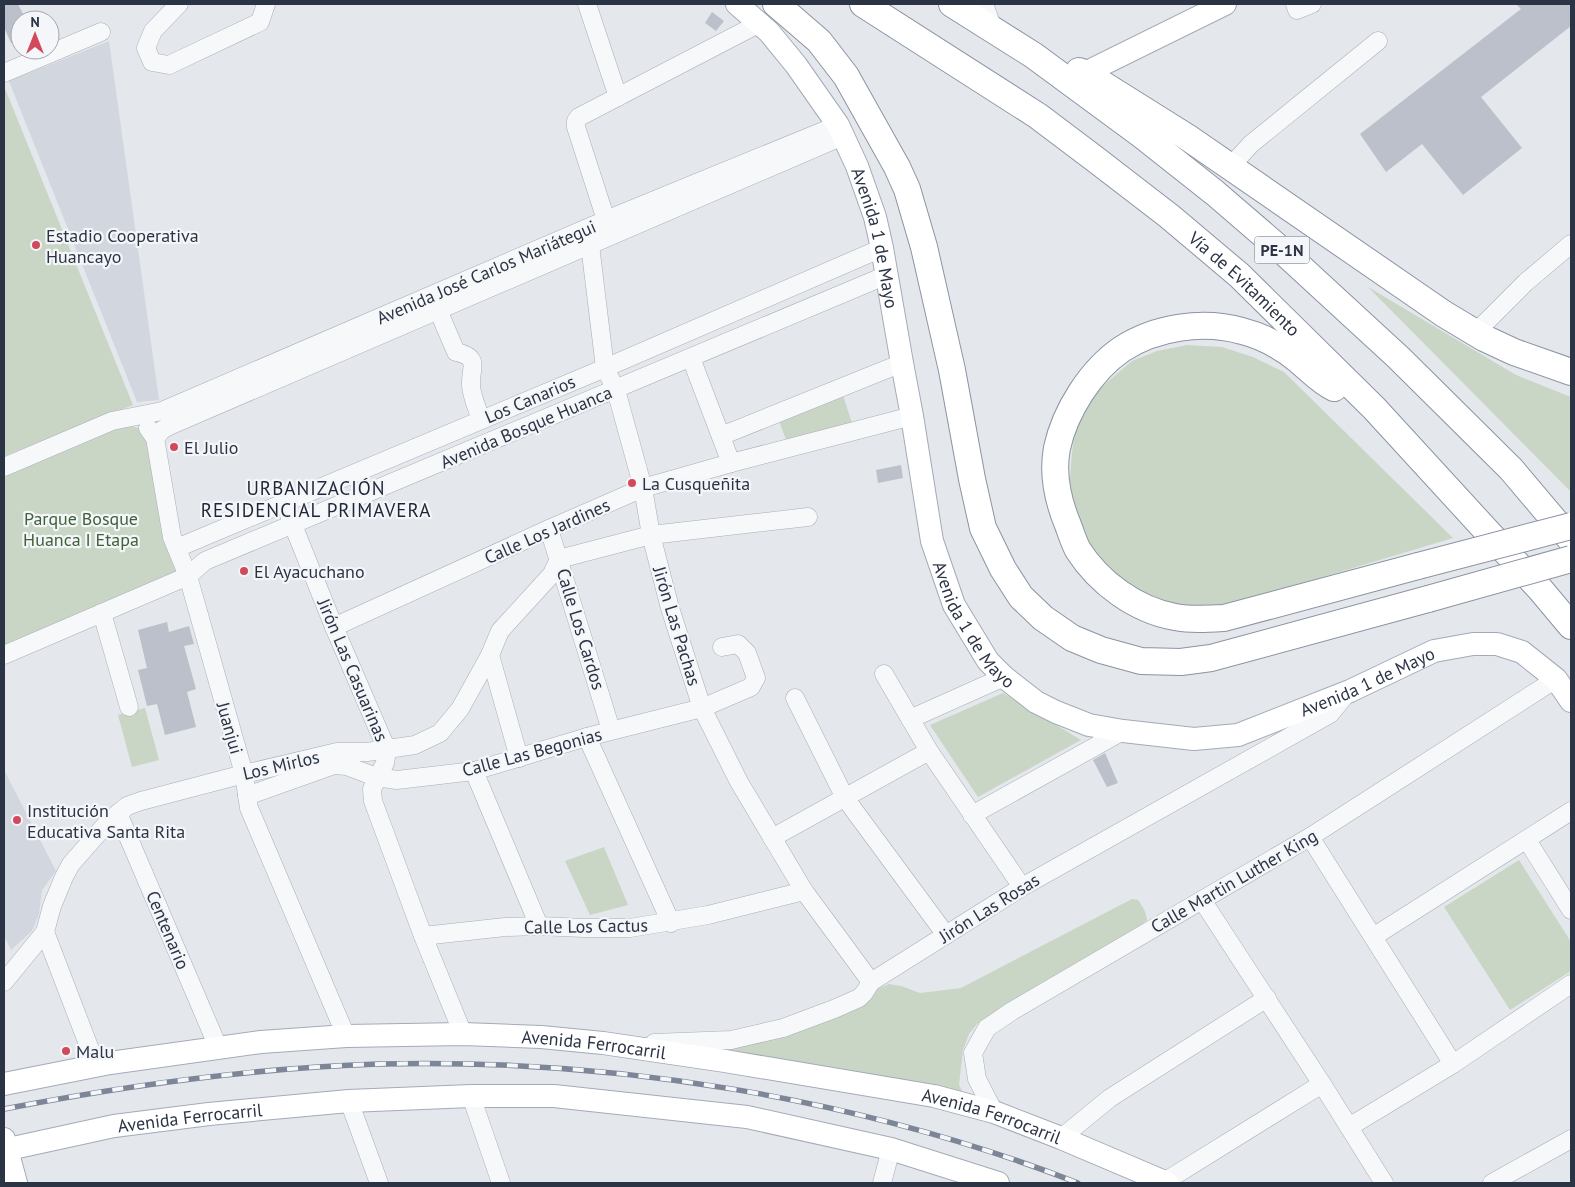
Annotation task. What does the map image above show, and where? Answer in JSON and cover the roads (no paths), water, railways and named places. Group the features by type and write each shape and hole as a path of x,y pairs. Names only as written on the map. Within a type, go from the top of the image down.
{"highway":[{"name":"Vía de Evitamiento","path":"863,4 1038,116 1169,216 1239,274 1374,408 1540,589 1571,626"},
{"name":"PE-1N","path":"952,4 1033,54 1143,136 1208,187 1287,255 1399,358 1511,469 1571,540"},
{"path":"768,13 819,41 846,76 897,166 907,189 924,247 952,370 983,528 1003,569 1021,597 1043,618 1072,638 1101,650 1142,661 1181,662 1211,658 1571,558"},
{"path":"1033,54 1085,73 1187,137 1444,314 1514,352 1571,372"},
{"path":"1374,408 1330,386 1296,358 1264,338 1240,330 1215,326 1190,326 1165,330 1140,339 1121,349 1101,366 1072,406 1062,430 1057,450 1056,483 1062,509 1078,549 1100,577 1118,592 1145,608 1174,617 1197,620 1224,618 1571,526"}],"main road":[{"name":"Avenida 1 de Mayo","path":"737,4 768,13 796,65 840,131 857,166 868,194 882,248 932,541 954,605 988,661 1004,677 1036,702 1089,725 1194,739 1238,735 1350,691 1434,651 1473,644 1497,644 1522,652 1556,679 1571,701"},
{"path":"1085,73 1225,4"},
{"name":"Avenida Ferrocarril","path":"4,1084 96,1065 218,1047 346,1036 462,1034 541,1036 734,1062 934,1096 994,1112 1061,1138 1166,1183"},
{"name":"Avenida Ferrocarril","path":"5,1146 114,1126 209,1114 349,1101 471,1096 554,1096 747,1117 891,1149 998,1183"},
{"path":"5,1146 16,1183"}],"street":[{"path":"179,4 153,31 146,48 152,62 169,65 260,22 266,4"},
{"path":"587,4 618,97"},
{"path":"984,4 993,29"},
{"path":"1295,4 1297,10 1312,4"},
{"path":"606,220 576,127 576,121 579,117 768,13"},
{"path":"4,73 101,32"},
{"path":"1230,167 1251,144 1378,41"},
{"name":"Avenida José Carlos Mariátegui","path":"155,438 162,430 169,426 438,310 588,237 606,220 840,131"},
{"name":"Avenida José Carlos Mariátegui","path":"4,467 112,421 162,411 588,237 840,131"},
{"name":"Jirón Las Pachas","path":"588,237 605,368 616,390 644,488 651,535 670,608 702,708 739,782 804,892 871,982"},
{"path":"1475,332 1526,282 1571,244"},
{"name":"Los Canarios","path":"177,548 605,368 882,248"},
{"name":"Avenida Bosque Huanca","path":"4,655 188,576 205,561 887,275"},
{"path":"438,310 456,352 470,358 474,365 471,386 482,420"},
{"path":"691,358 731,462"},
{"path":"721,436 902,363"},
{"path":"135,416 146,425 155,438"},
{"name":"Calle Los Jardines","path":"334,627 644,488 731,462 912,416"},
{"path":"456,431 464,453"},
{"name":"Juanjui","path":"155,438 168,517 188,576 244,774 249,808 346,1036"},
{"name":"Jirón Las Casuarinas","path":"284,503 334,627 387,750 385,763 376,777 372,789 373,801 462,1034"},
{"path":"560,559 651,535 808,517"},
{"name":"Calle Los Cardos","path":"550,529 611,730"},
{"name":"Los Mirlos","path":"4,982 45,932 52,906 71,864 97,834 127,806 244,774 337,752 387,750 416,745 440,733 460,709 490,655 500,630 552,574 560,559"},
{"path":"102,613 129,708"},
{"name":"Calle Las Begonias","path":"247,796 334,765 347,766 376,777 396,780 474,771 611,730 702,708 751,686 756,678 747,653 738,644 722,646"},
{"path":"490,655 519,758"},
{"path":"884,674 929,751 1022,887"},
{"path":"910,719 1004,677"},
{"name":"Calle Martin Luther King","path":"994,1112 977,1079 973,1053 987,1028 1012,1011 1310,837 1556,679"},
{"name":"Jirón Las Rosas","path":"603,1043 731,1040 783,1028 859,998 871,982 1022,887 1330,714 1350,691"},
{"path":"795,698 844,798 946,935"},
{"path":"972,815 1123,731"},
{"path":"587,737 671,923"},
{"path":"772,838 929,751"},
{"path":"474,771 538,926"},
{"path":"1373,937 1571,811"},
{"name":"Centenario","path":"118,813 218,1047"},
{"path":"1310,837 1454,1064"},
{"path":"1527,840 1571,910"},
{"name":"Calle Los Cactus","path":"424,936 505,927 630,928 671,923 804,892"},
{"path":"1202,900 1268,998 1384,1183"},
{"path":"45,932 96,1065"},
{"path":"1349,1127 1454,1064 1571,984"},
{"path":"1061,1138 1110,1098 1268,998"},
{"path":"1166,1183 1322,1084"},
{"path":"471,1096 501,1183"},
{"path":"349,1101 379,1183"},
{"path":"1492,1183 1571,1139"},
{"path":"882,1183 891,1149"}],"railway":[{"path":"4,1109 144,1085 285,1069 379,1064 467,1064 556,1068 646,1077 734,1089 823,1106 910,1128 995,1153 1078,1183"}],"place":[{"name":"Estadio Cooperativa Huancayo","path":"36,245"},
{"name":"El Julio","path":"174,447"},
{"name":"La Cusqueñita","path":"632,483"},
{"name":"El Ayacuchano","path":"244,571"},
{"name":"Institución Educativa Santa Rita","path":"17,820"},
{"name":"Malu","path":"66,1051"}],"district":[{"name":"URBANIZACIÓN RESIDENCIAL PRIMAVERA","path":"316,499"}],"park label":[{"name":"Parque Bosque Huanca I Etapa","path":"81,528"}]}
